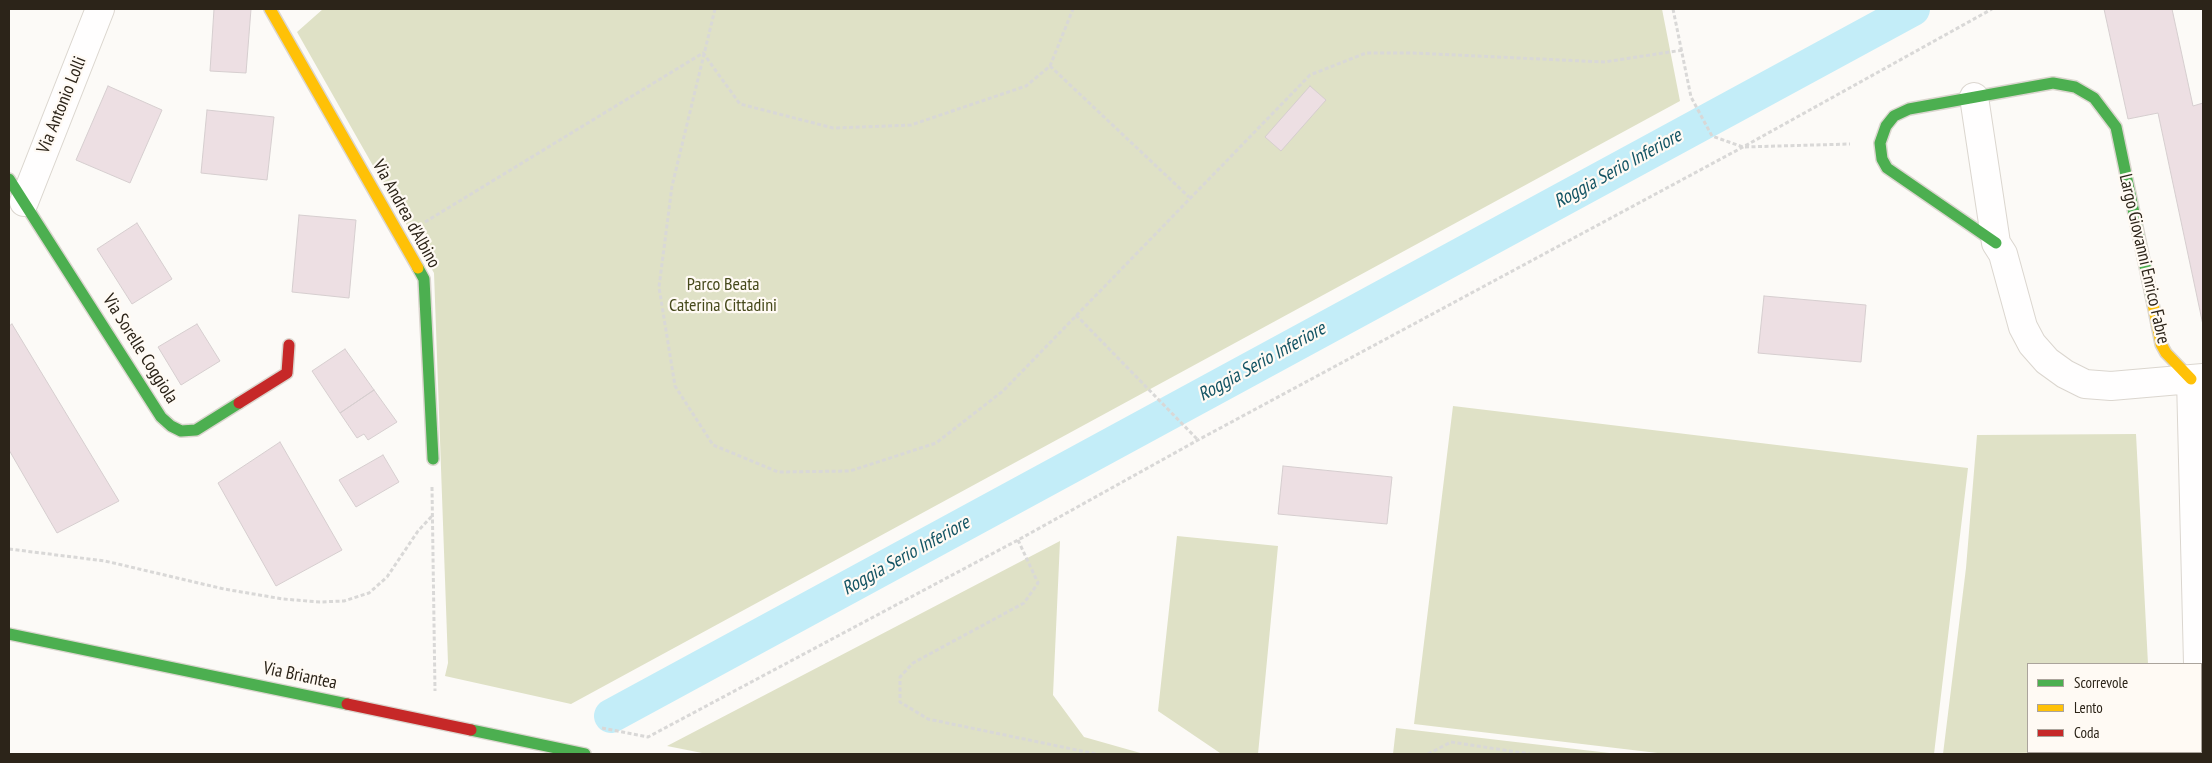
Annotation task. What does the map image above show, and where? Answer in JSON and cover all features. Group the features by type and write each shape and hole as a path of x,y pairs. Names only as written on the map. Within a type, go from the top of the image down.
{"street":[{"name":"Via Antonio Lolli","path":"24,202 100,9"},
{"name":"Via Andrea d'Albino","path":"270,9 424,279 433,459"},
{"name":"Largo Giovanni Enrico Fabre","path":"1880,143 1886,126 1894,116 1909,109 2053,83 2075,87 2094,98 2116,127 2161,344 2166,354 2197,379"},
{"path":"1974,96 1996,242 2002,254 2023,327 2032,344 2053,366 2085,384 2111,386 2197,379 2198,663"},
{"path":"1880,143 1882,159 1887,168 1894,174 1996,242"},
{"name":"Via Sorelle Coggiola","path":"9,179 42,228 160,417 170,426 181,431 196,430 287,373 289,345"},
{"name":"Via Briantea","path":"9,634 585,754"}],"path":[{"path":"715,9 672,186 659,287 675,386 713,445 778,472 850,471 936,443 1003,391 1189,197 1310,75 1366,52 1413,52 1604,62 1683,50"},
{"path":"703,53 740,104 833,128 911,125 1026,86 1050,66 1072,9"},
{"path":"1673,9 1691,96 1712,136 1743,147 1880,143"},
{"path":"600,728 648,737 1018,540 1198,440 1743,147 1992,9"},
{"path":"400,237 703,53"},
{"path":"1050,66 1189,197"},
{"path":"1076,315 1198,440"},
{"path":"433,459 435,722"},
{"path":"9,549 106,562 224,589 282,599 320,602 344,601 369,593 387,577 418,531 432,516"},
{"path":"1018,540 1038,583 1024,603 913,663 900,677 900,702 928,719 1096,754"},
{"path":"1428,754 1450,742 1530,754"}],"green space":[{"name":"Parco Beata Caterina Cittadini","path":"323,9 1662,9 1680,101 571,704 445,676 448,663 434,273 297,32"},
{"path":"1453,406 1968,468 1934,754 1666,754 1414,724"},
{"path":"2136,434 2148,663 2027,663 2027,753 2153,754 1943,754 1966,568 1977,435"},
{"path":"1177,536 1278,546 1258,754 1220,753 1158,711"},
{"path":"1060,541 1053,695 1084,737 1144,754 707,754 667,746"},
{"path":"1396,728 1618,754 1393,754"}],"building":[{"path":"214,9 251,9 246,73 210,71"},
{"path":"2104,9 2172,9 2193,106 2203,103 2203,325 2158,113 2128,119"},
{"path":"108,86 162,110 130,183 76,160"},
{"path":"1310,86 1326,100 1281,151 1265,137"},
{"path":"207,110 274,117 267,180 201,173"},
{"path":"299,215 356,220 349,298 292,292"},
{"path":"137,223 172,279 132,304 97,249"},
{"path":"1764,296 1866,305 1861,362 1758,353"},
{"path":"12,324 119,501 57,533 9,450 9,326"},
{"path":"197,324 220,361 181,385 158,347"},
{"path":"345,349 374,390 340,413 312,371"},
{"path":"374,390 397,422 368,440 364,434 357,438 340,413"},
{"path":"280,442 342,550 276,586 218,483"},
{"path":"383,455 399,482 356,507 339,480"},
{"path":"1283,466 1392,477 1387,524 1278,514"}],"waterway":[{"name":"Roggia Serio Inferiore","path":"611,716 1913,9"}],"traffic: fast":[{"path":"1996,243 1887,168 1882,159 1880,143 1886,126 1894,116 1909,109 2053,83 2075,87 2094,98 2116,127 2153,304"},
{"path":"9,179 161,417 171,426 181,431 196,430 239,403"},
{"path":"418,268 424,279 433,459"},
{"path":"9,634 347,704"},
{"path":"471,730 585,754"}],"traffic: slow":[{"path":"270,9 418,268"},
{"path":"2153,304 2161,344 2166,353 2191,379"}],"traffic: jam":[{"path":"239,403 287,373 289,345"},
{"path":"347,704 471,730"}]}
